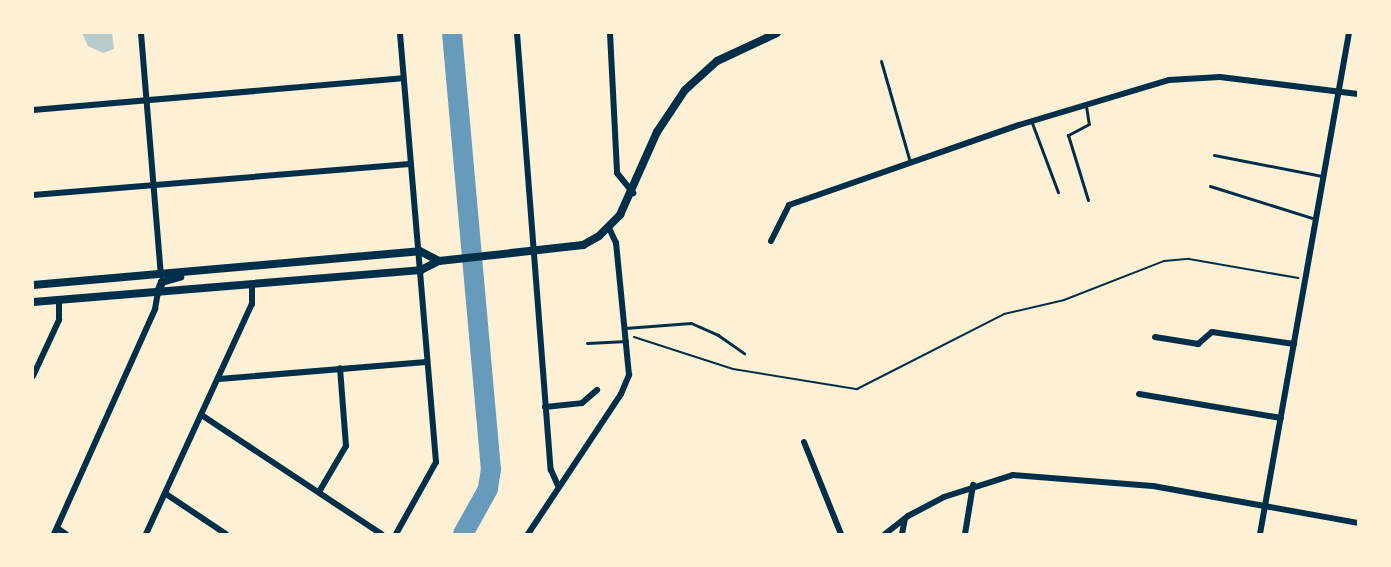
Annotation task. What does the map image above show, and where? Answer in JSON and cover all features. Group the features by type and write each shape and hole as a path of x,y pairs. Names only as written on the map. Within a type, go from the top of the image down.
{"main road":[{"path":"33,302 422,270 439,261 583,245 609,228 633,193 657,132 685,90 717,61 777,33"},
{"path":"33,285 420,251 439,261"},
{"path":"158,292 162,282 198,272"}],"street":[{"path":"141,33 161,275"},
{"path":"396,534 436,462 426,362 422,270 410,164 400,33"},
{"path":"517,33 545,407 551,470 558,486"},
{"path":"610,33 617,173 633,193"},
{"path":"1260,534 1348,33"},
{"path":"771,241 789,205 1032,121 1169,80 1220,77 1358,94"},
{"path":"33,110 403,78"},
{"path":"33,195 153,188 410,164"},
{"path":"528,534 626,385 630,365 616,243 609,228"},
{"path":"146,534 252,304 252,284"},
{"path":"66,534 56,531 155,309 158,292"},
{"path":"33,376 59,320 59,300"},
{"path":"1155,337 1198,344 1212,332 1294,344"},
{"path":"219,379 426,362"},
{"path":"319,492 346,446 340,368"},
{"path":"545,407 582,403 597,390"},
{"path":"1139,394 1281,418"},
{"path":"202,416 381,534"},
{"path":"804,442 842,534"},
{"path":"885,534 905,518 973,485 1013,475 1072,476 1266,504 1358,524"},
{"path":"965,534 973,485"},
{"path":"165,494 226,534"},
{"path":"902,534 905,518"}],"lane":[{"path":"881,61 910,162"},
{"path":"1085,104 1089,124 1068,135 1088,201"},
{"path":"1032,121 1058,192"},
{"path":"1214,155 1324,176"},
{"path":"1210,186 1316,219"},
{"path":"586,344 691,323 718,335 744,353"}],"path":[{"path":"626,335 733,369 857,389 1004,314 1064,300 1164,261 1189,259 1306,279"}],"shaded area":[{"path":"82,33 112,33 114,49 103,53 88,46"}],"waterway":[{"path":"452,33 491,469 488,489 463,534"}]}
